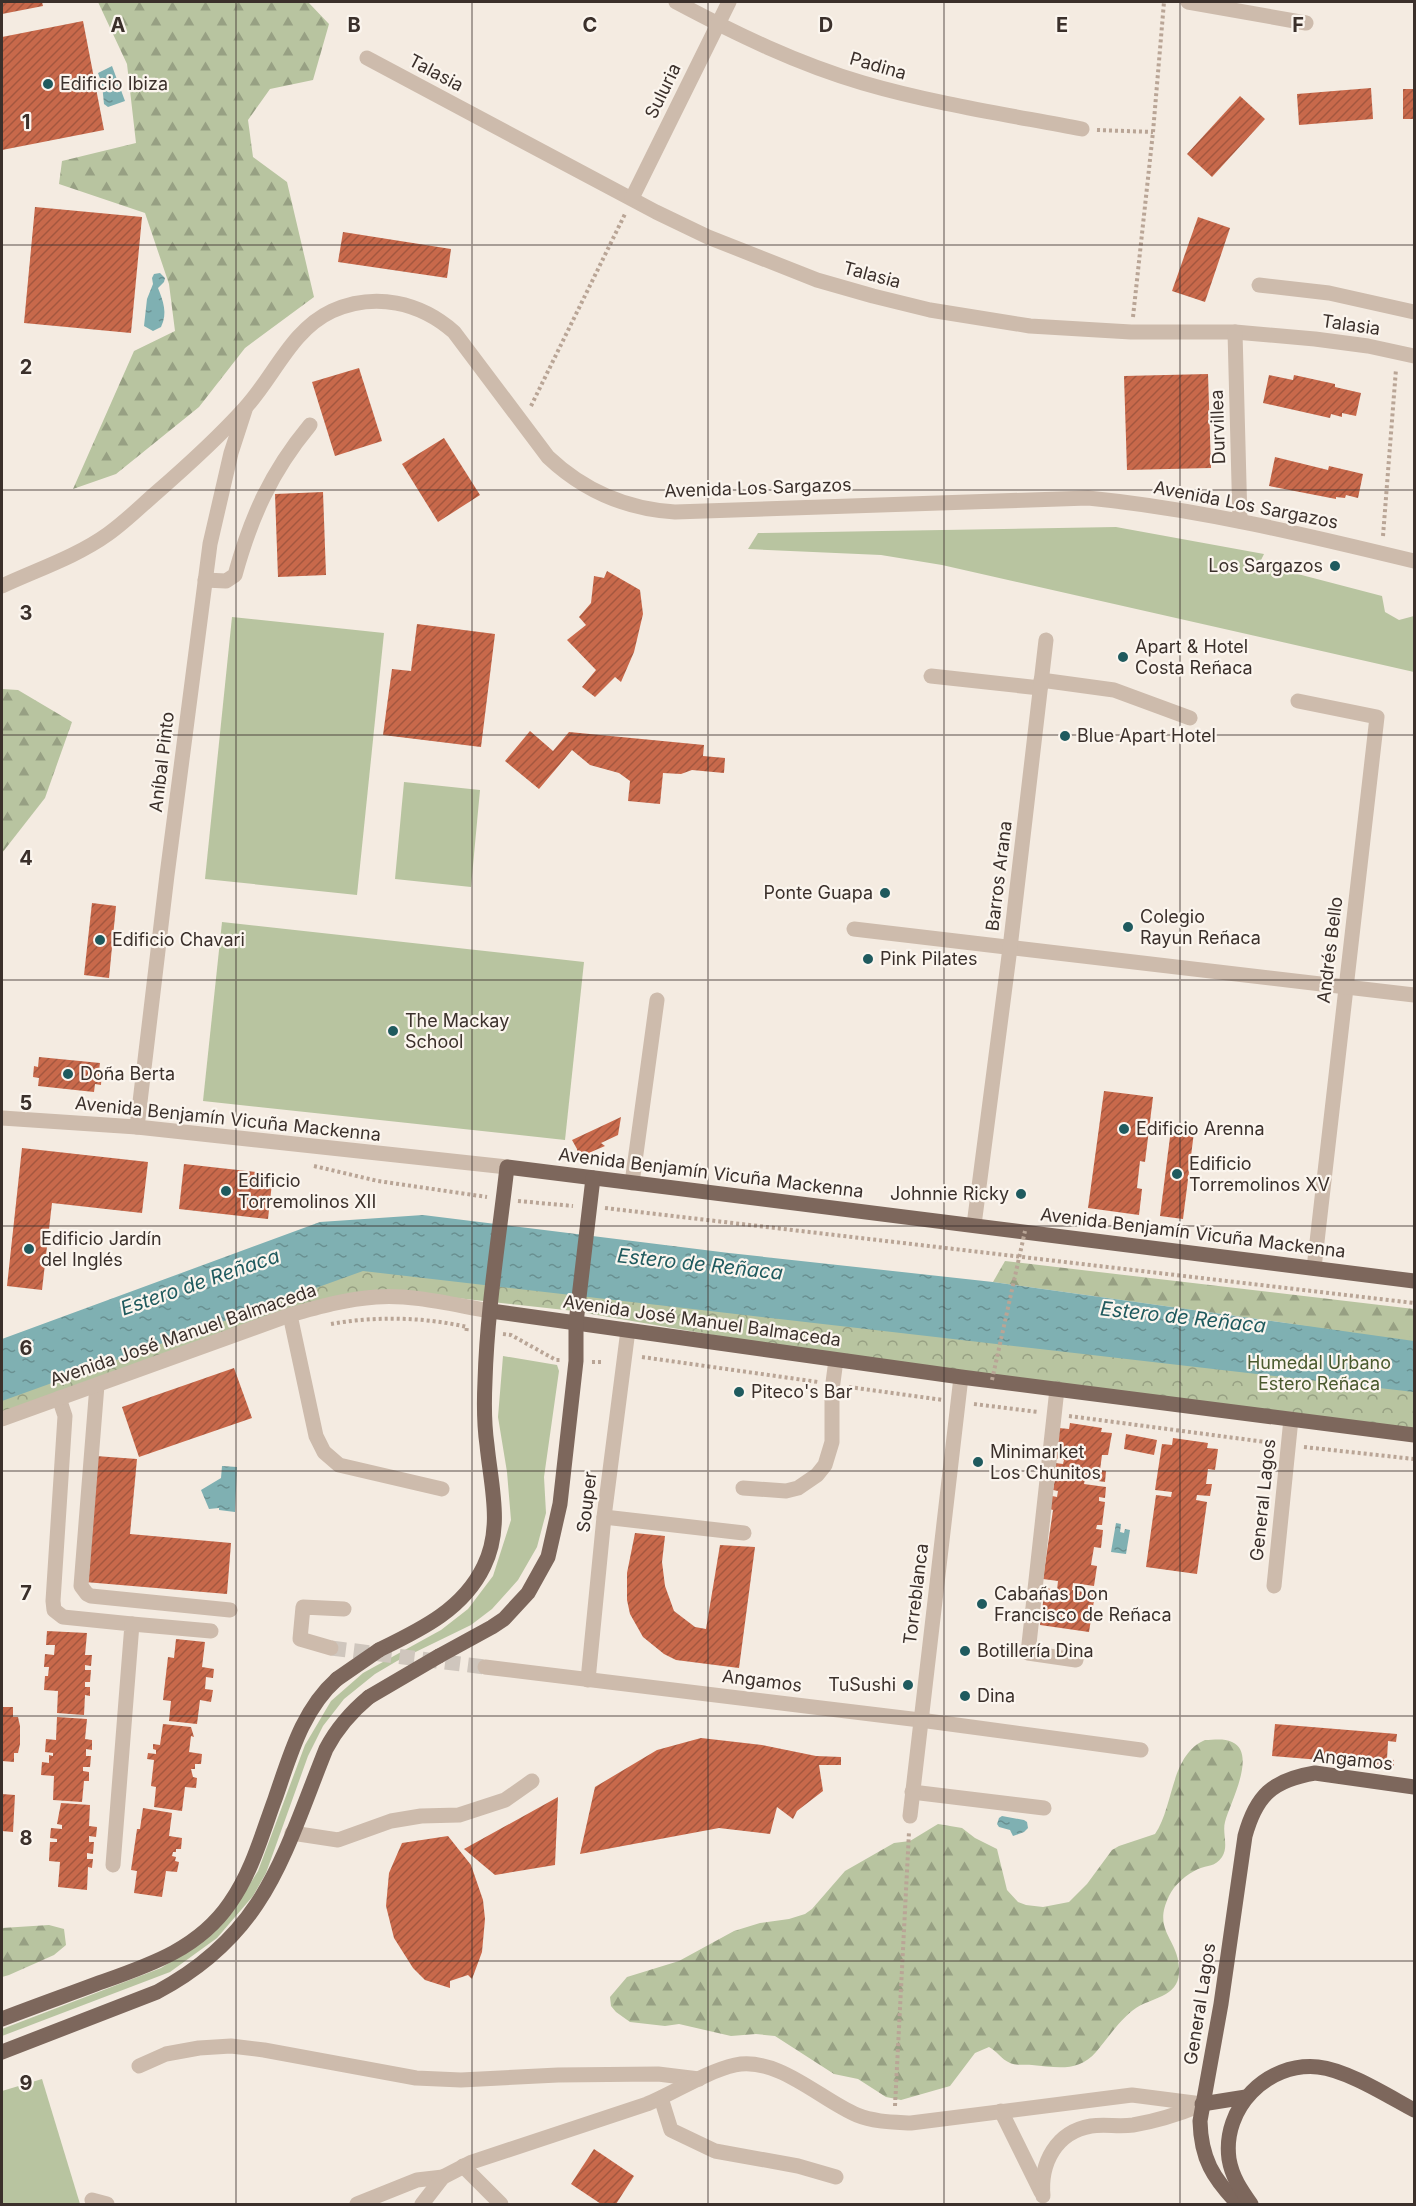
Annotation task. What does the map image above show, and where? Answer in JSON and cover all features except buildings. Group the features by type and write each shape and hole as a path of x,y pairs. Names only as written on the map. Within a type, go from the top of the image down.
{"main road":[{"name":"Avenida Benjamín Vicuña Mackenna","path":"507,1167 1414,1281"},
{"path":"2,2019 155,1963 188,1945 217,1920 229,1905 248,1872 289,1757 319,1696 337,1678 379,1650 416,1632 458,1602 477,1579 491,1548 495,1514 486,1443 484,1400 507,1167"},
{"path":"2,2052 157,1992 199,1966 230,1939 268,1889 326,1749 346,1719 369,1697 504,1619 528,1593 548,1557 560,1504 576,1361 576,1323 593,1178"},
{"name":"Avenida José Manuel Balmaceda","path":"491,1311 962,1377 1414,1435"},
{"name":"Angamos","path":"1258,1800 1271,1789 1286,1781 1315,1773 1414,1787"},
{"name":"General Lagos","path":"1238,2205 1218,2182 1204,2154 1200,2138 1202,2104 1221,2004 1245,1836 1258,1800"},
{"path":"1251,2205 1236,2183 1232,2170 1228,2152 1230,2132 1233,2120 1246,2097 1266,2079 1278,2073 1305,2067 1318,2067 1362,2083 1414,2110"},
{"path":"1202,2104 1246,2097"}],"street":[{"name":"Padina","path":"676,2 765,46 812,66 861,82 929,100 1082,129"},
{"name":"Suluria","path":"632,198 729,2"},
{"path":"1188,2 1306,23"},
{"name":"Talasia","path":"367,58 708,237 817,280 873,296 979,319 1080,330 1235,332 1316,339 1409,354"},
{"path":"1259,285 1329,292 1414,312"},
{"name":"Avenida Los Sargazos","path":"2,586 107,535 184,468 246,407 293,344 317,320 346,306 379,300 412,306 442,321 454,332 548,457 581,484 617,502 655,511 675,512 1088,498 1138,503 1240,521 1414,561"},
{"name":"Durvillea","path":"1235,332 1240,521"},
{"name":"Aníbal Pinto","path":"137,1126 205,580 219,500 246,407"},
{"path":"205,580 226,581 235,575 245,540 268,485 283,460 310,425"},
{"name":"Barros Arana","path":"974,1225 1010,948 1046,639"},
{"path":"931,676 1114,690 1190,718"},
{"name":"Andrés Bello","path":"1298,701 1377,717 1314,1268"},
{"path":"854,929 1414,995"},
{"path":"632,1183 657,1000"},
{"name":"Avenida Benjamín Vicuña Mackenna","path":"2,1118 137,1126 507,1167"},
{"name":"Avenida José Manuel Balmaceda","path":"2,1419 290,1315 321,1306 377,1297 404,1298 491,1311"},
{"path":"290,1315 316,1436 324,1452 339,1465 442,1489"},
{"name":"Souper","path":"588,1680 604,1517 628,1330"},
{"path":"743,1488 786,1491 798,1488 808,1483 825,1465 832,1442 832,1390 836,1360"},
{"name":"Torreblanca","path":"910,1816 962,1377"},
{"path":"97,1385 81,1586 83,1591 92,1596 230,1610"},
{"path":"1057,1389 1028,1653 1076,1660"},
{"path":"59,1398 65,1416 54,1610 63,1617 211,1630"},
{"name":"General Lagos","path":"1274,1586 1291,1419"},
{"path":"604,1517 744,1533"},
{"path":"331,1648 300,1639 303,1607 344,1609"},
{"path":"113,1864 132,1624"},
{"name":"Angamos","path":"485,1667 920,1720 1141,1750"},
{"path":"292,1833 338,1840 391,1821 421,1816 459,1815 505,1800 532,1781"},
{"path":"912,1792 1044,1808"},
{"path":"139,2066 166,2054 199,2048 231,2046 264,2049 416,2078 461,2080 558,2075 658,2074 699,2079"},
{"path":"357,2205 417,2180 443,2177 472,2162 661,2098 699,2079 738,2064 759,2066 788,2075 816,2090 841,2108 859,2116 894,2122 911,2123 1132,2095 1202,2104"},
{"path":"661,2098 671,2130 715,2151 798,2166 836,2177"},
{"path":"1045,2200 1042,2183 1048,2157 1062,2139 1071,2133 1091,2126 1131,2125 1175,2116 1202,2104"},
{"path":"1001,2111 1045,2200"},
{"path":"463,2166 501,2205"},
{"path":"422,2205 443,2177"}],"path":[{"path":"1131,332 1153,132 1164,2"},
{"path":"1082,129 1153,132"},
{"path":"522,423 632,198"},
{"path":"1382,553 1396,365 1409,354"},
{"path":"304,1163 378,1181 503,1204 589,1213 633,1210 1414,1303"},
{"path":"992,1380 1025,1232"},
{"path":"324,1326 365,1320 393,1319 454,1324 467,1327 466,1334"},
{"path":"625,1355 821,1383"},
{"path":"844,1386 1046,1413"},
{"path":"1058,1415 1414,1459"},
{"path":"894,2122 910,1816"}],"green space":[{"path":"98,2 308,2 329,24 313,80 270,89 248,120 253,157 287,182 314,297 245,348 199,407 116,474 73,489 134,351 175,331 169,284 145,213 59,184 62,161 136,143 127,64"},
{"path":"1116,527 1264,554 1259,564 1382,596 1385,612 1399,620 1414,616 1414,672 942,565 881,555 748,549 758,533"},
{"path":"232,617 384,633 357,895 205,879"},
{"path":"2,689 18,690 72,722 45,798 2,853"},
{"path":"404,782 480,790 471,887 395,879"},
{"name":"The Mackay School","path":"222,922 584,962 565,1140 203,1101"},
{"name":"Humedal Urbano Estero Reñaca","path":"288,1243 1116,1305 1414,1337 1414,1430 893,1366 574,1311 412,1293 349,1298 2,1420 2,1355"},
{"path":"1005,1261 1414,1309 1414,1341 993,1282"},
{"path":"503,1356 557,1365 559,1371 544,1477 546,1513 537,1547 518,1580 492,1609 471,1625 397,1661 375,1674 344,1699 323,1726 308,1756 266,1873 253,1896 217,1938 170,1972 2,2036 2,2029 161,1968 199,1944 231,1914 258,1871 305,1745 331,1701 363,1673 441,1630 468,1609 493,1576 511,1520 507,1472 498,1417"},
{"path":"1205,1740 1232,1742 1239,1748 1242,1768 1225,1822 1225,1849 1222,1857 1214,1864 1198,1869 1181,1880 1171,1892 1164,1909 1165,1928 1178,1961 1177,1981 1169,1992 1130,2013 1096,2052 1082,2063 1058,2067 1010,2063 989,2047 975,2053 950,2086 901,2100 886,2097 858,2079 834,2074 775,2036 756,2034 731,2036 679,2024 665,2026 630,2022 611,2006 610,1997 627,1977 679,1961 734,1931 805,1914 845,1871 894,1843 910,1841 938,1824 962,1828 975,1838 997,1849 1007,1890 1018,1902 1043,1907 1069,1902 1087,1884 1112,1850 1155,1834 1185,1757"},
{"path":"49,1925 64,1929 66,1945 54,1955 2,1977 2,1928"},
{"path":"42,2079 80,2204 2,2204 2,2091"}],"water":[{"path":"112,66 125,101 108,107 104,104 102,84 98,73"},
{"path":"160,273 165,278 158,288 163,302 164,317 161,327 153,331 144,326 147,299 154,274"},
{"name":"Humedal Urbano Estero Reñaca","path":"423,1215 729,1253 993,1282 1414,1341 1414,1392 363,1271 2,1401 2,1339 320,1222"},
{"path":"222,1466 237,1467 235,1512 219,1510 219,1508 209,1509 201,1490 221,1478"},
{"path":"1116,1523 1121,1524 1120,1532 1124,1533 1125,1529 1130,1530 1126,1554 1111,1552"},
{"path":"1002,1816 1024,1820 1028,1828 1013,1836 1010,1830 999,1827 997,1824"}],"tunnel":[{"path":"331,1648 485,1667"}],"place":[{"name":"Edificio Ibiza","path":"48,84"},
{"name":"Los Sargazos","path":"1335,566"},
{"name":"Apart & Hotel Costa Reñaca","path":"1123,657"},
{"name":"Blue Apart Hotel","path":"1065,736"},
{"name":"Ponte Guapa","path":"885,893"},
{"name":"Colegio Rayun Reñaca","path":"1128,927"},
{"name":"Edificio Chavari","path":"100,940"},
{"name":"Pink Pilates","path":"868,959"},
{"name":"The Mackay School","path":"393,1031"},
{"name":"Doña Berta","path":"68,1074"},
{"name":"Edificio Arenna","path":"1124,1129"},
{"name":"Edificio Torremolinos XV","path":"1177,1174"},
{"name":"Edificio Torremolinos XII","path":"226,1191"},
{"name":"Johnnie Ricky","path":"1021,1194"},
{"name":"Edificio Jardín del Inglés","path":"29,1249"},
{"name":"Piteco's Bar","path":"739,1392"},
{"name":"Minimarket Los Chunitos","path":"978,1462"},
{"name":"Cabañas Don Francisco de Reñaca","path":"982,1604"},
{"name":"Botillería Dina","path":"965,1651"},
{"name":"TuSushi","path":"908,1685"},
{"name":"Dina","path":"965,1696"}],"water label":[{"name":"Estero de Reñaca","path":"700,1264"},
{"name":"Estero de Reñaca","path":"200,1282"},
{"name":"Estero de Reñaca","path":"1183,1317"}]}
